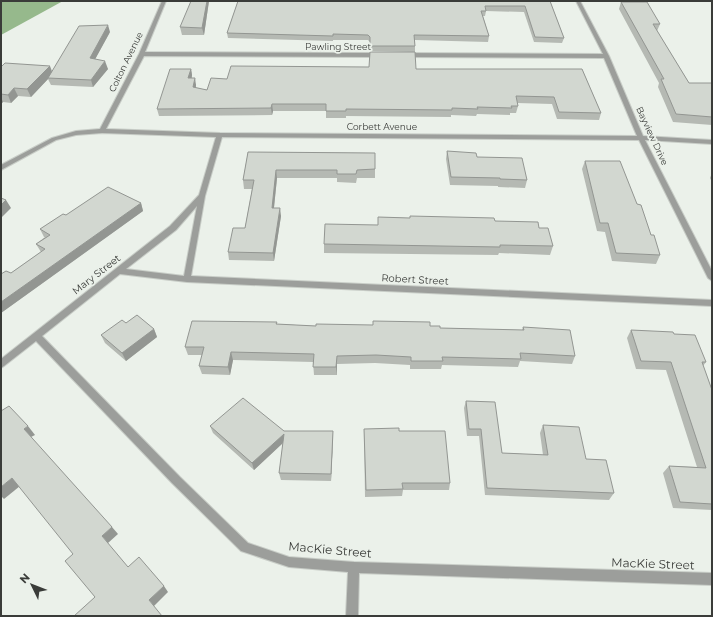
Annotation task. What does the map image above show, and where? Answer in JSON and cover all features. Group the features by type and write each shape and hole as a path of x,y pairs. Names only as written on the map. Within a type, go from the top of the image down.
{"street":[{"name":"Colton Avenue","path":"102,131 142,54 164,1"},
{"name":"Bayview Drive","path":"578,1 606,56 641,138 712,278"},
{"name":"Pawling Street","path":"142,54 386,55"},
{"path":"402,55 606,56"},
{"name":"Corbett Avenue","path":"1,168 54,139 76,133 102,131 220,135 641,138 712,142"},
{"name":"Mary Street","path":"187,279 202,196 220,135"},
{"name":"Mary Street","path":"1,364 173,228 202,196"},
{"name":"Robert Street","path":"118,271 187,279 712,303"},
{"name":"MacKie Street","path":"36,336 176,480 245,547 289,562 354,567 712,579"},
{"path":"352,616 354,567"}],"shaded area":[{"path":"1,1 63,1 1,35"}],"building":[{"path":"191,1 207,1 202,28 180,27"},
{"path":"238,1 550,1 564,38 535,37 525,6 485,6 486,11 481,11 489,36 414,35 415,46 370,46 370,37 368,35 333,34 333,36 227,33"},
{"path":"621,2 647,2 660,24 653,24 689,83 712,83 712,117 676,114 661,79 664,79"},
{"path":"108,25 90,58 105,61 91,80 48,78 79,26"},
{"path":"370,52 415,52 416,69 582,69 601,113 559,112 554,97 516,96 518,106 511,106 512,108 477,107 478,109 452,108 452,110 346,109 346,111 326,111 326,104 272,104 271,108 157,109 170,69 191,69 188,78 195,78 193,87 207,90 211,78 227,79 231,66 369,67"},
{"path":"5,63 50,66 27,89 14,88 8,95 1,94 1,67"},
{"path":"447,151 476,153 477,157 522,158 527,180 451,177"},
{"path":"248,152 375,153 375,169 357,170 356,174 337,174 337,170 276,170 272,208 280,208 273,253 228,252 233,228 245,228 254,180 243,180"},
{"path":"585,161 620,161 637,204 641,205 651,235 654,235 660,255 616,253 608,223 600,223"},
{"path":"108,187 141,203 1,302 1,274 6,271 11,273 45,249 36,244 50,235 40,229 63,214 66,215"},
{"path":"1,198 6,200 1,205"},
{"path":"410,216 494,218 495,221 538,222 539,228 548,228 553,246 500,245 500,247 324,244 325,224 378,225 378,217 410,218"},
{"path":"137,315 154,329 122,353 101,335 122,320 126,323"},
{"path":"192,321 277,322 276,324 316,326 316,324 373,325 373,321 430,322 430,326 440,326 440,328 524,330 523,327 570,330 575,356 520,353 521,359 442,357 443,361 411,361 411,357 376,355 337,356 336,367 313,367 314,354 231,352 228,367 199,366 204,347 185,347"},
{"path":"631,330 673,332 674,334 695,335 706,362 702,362 712,390 712,504 680,502 669,466 706,468 671,362 641,361"},
{"path":"243,398 284,431 333,431 331,474 279,473 284,434 252,463 210,426"},
{"path":"466,401 495,402 502,453 548,455 543,425 579,427 586,459 606,460 614,493 487,488 481,429 469,429"},
{"path":"9,406 28,426 24,429 112,527 102,536 128,567 139,557 164,586 149,600 162,616 74,616 95,597 65,561 73,554 12,478 1,487 1,411"},
{"path":"399,428 399,431 445,431 450,483 402,483 403,489 366,490 364,429"}]}
